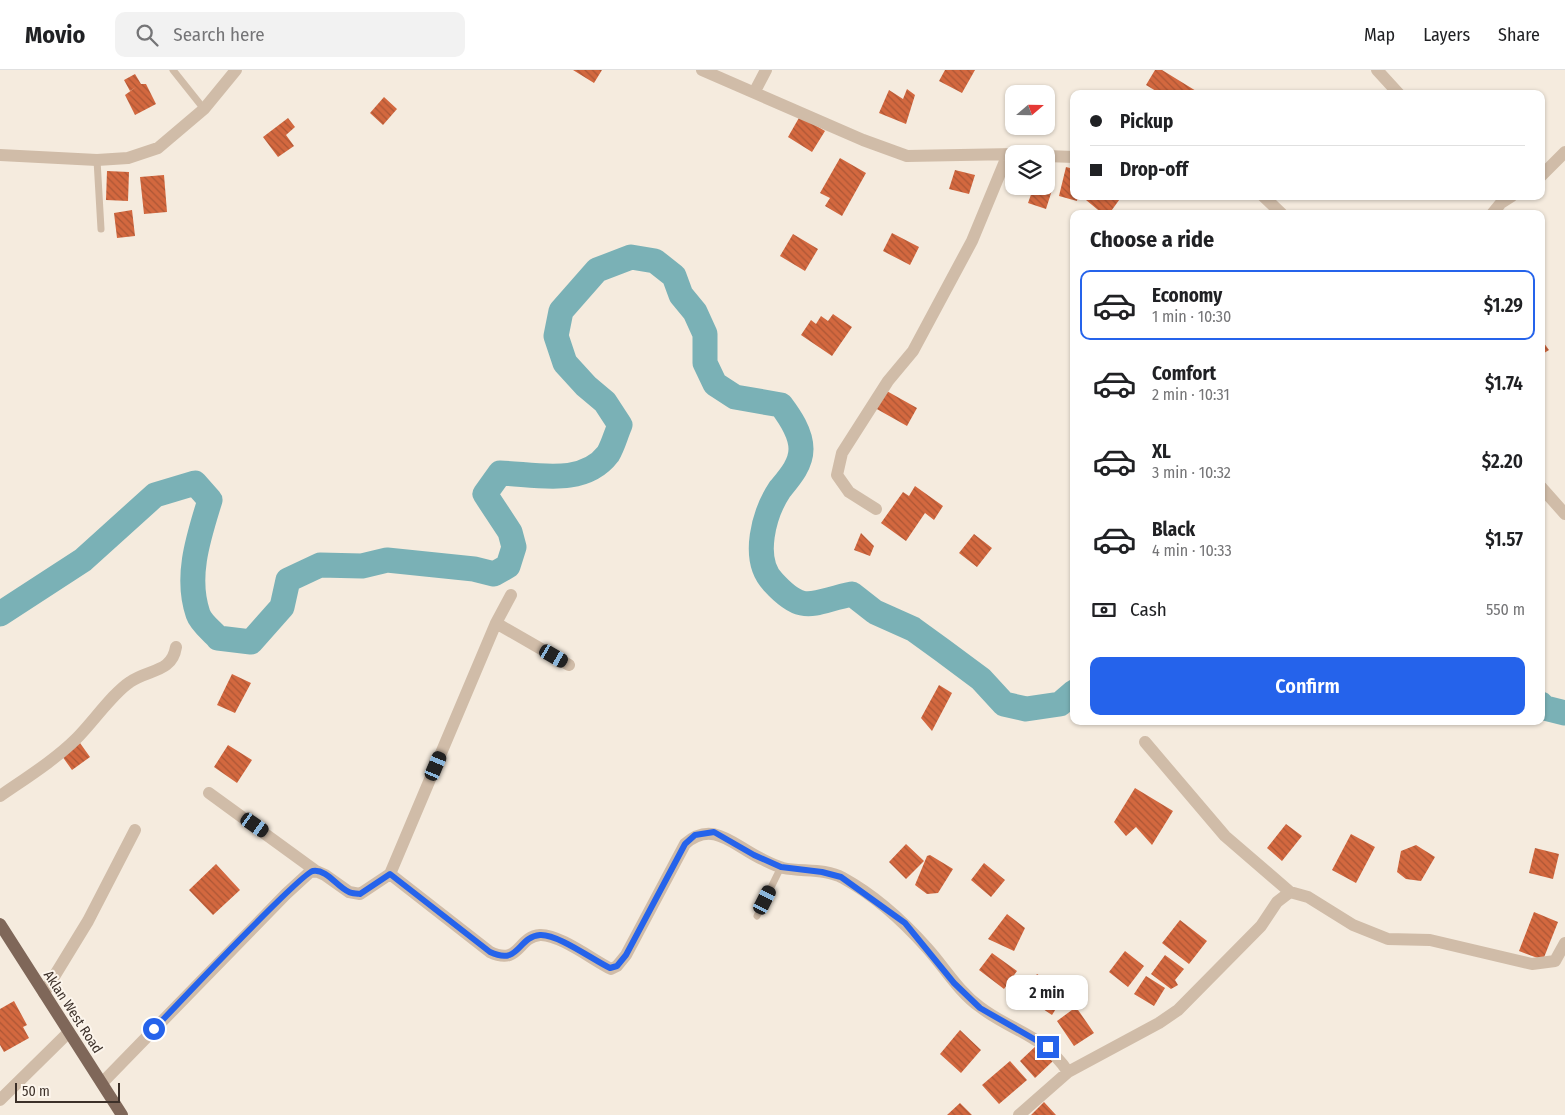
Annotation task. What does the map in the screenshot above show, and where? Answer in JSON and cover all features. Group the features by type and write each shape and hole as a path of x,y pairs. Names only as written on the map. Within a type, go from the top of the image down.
{"main road":[{"name":"Aklan West Road","path":"0,924 122,1115"}],"street":[{"path":"0,155 97,160 128,158 158,148 204,108 236,70"},
{"path":"702,70 863,140 907,156 1005,154"},
{"path":"755,92 766,70"},
{"path":"1377,70 1394,90"},
{"path":"1545,172 1565,152"},
{"path":"1055,156 1070,157"},
{"path":"876,510 849,492 837,476 842,453 888,381 913,351 972,241 1005,167"},
{"path":"1267,200 1278,210"},
{"path":"1545,492 1565,514"},
{"path":"209,793 316,871 325,874 348,892 360,894 390,874 496,623 510,595"},
{"path":"496,623 569,665"},
{"path":"0,796 41,768 76,740 129,682 166,666 174,658 176,647"},
{"path":"1145,742 1225,836 1290,892 1308,897 1353,925 1388,939 1430,940 1532,964 1555,961 1565,943"},
{"path":"44,993 88,921 135,830"},
{"path":"390,874 490,952 499,956 512,954 534,936 542,935 556,939 610,968 617,966 626,955 685,844 695,835 714,832 754,855 781,867 822,872 841,877 861,890 905,923 954,983 980,1008 1048,1047 1057,1055 1068,1072"},
{"path":"102,1083 286,894 310,872 316,871"},
{"path":"1019,1115 1068,1072 1159,1023 1178,1010 1261,926 1277,902 1290,892"},
{"path":"0,1100 68,1033"}],"lane":[{"path":"173,70 204,108"},
{"path":"97,160 101,229"},
{"path":"757,916 781,867"}],"building":[{"path":"573,70 602,70 594,83"},
{"path":"945,70 975,70 962,93 939,81"},
{"path":"1155,70 1162,70 1194,90 1154,90 1146,85"},
{"path":"135,74 141,84 146,84 156,104 135,115 125,95 136,87 130,91 124,80"},
{"path":"907,89 915,95 906,124 879,113 889,90 903,99"},
{"path":"384,97 397,109 383,125 370,113"},
{"path":"800,116 825,131 812,152 788,137"},
{"path":"288,118 295,127 286,135 294,146 278,157 263,137"},
{"path":"840,158 866,173 842,216 825,206 830,198 820,193"},
{"path":"1066,167 1070,168 1070,199 1059,196"},
{"path":"955,170 975,175 969,194 949,189"},
{"path":"107,171 129,172 128,201 106,200"},
{"path":"164,175 167,212 144,214 140,177"},
{"path":"1031,195 1050,195 1046,209 1028,203"},
{"path":"1086,200 1119,200 1112,210 1098,210"},
{"path":"132,210 135,236 117,238 114,213"},
{"path":"892,233 919,247 910,265 883,251"},
{"path":"793,234 818,249 805,271 780,256"},
{"path":"833,314 852,327 832,356 801,335 811,320 816,324 821,316 828,321"},
{"path":"1545,344 1549,350 1545,352"},
{"path":"885,390 917,408 907,426 875,408"},
{"path":"915,486 943,506 934,520 925,513 906,541 881,523 903,492 909,496"},
{"path":"861,533 874,546 870,556 854,550"},
{"path":"974,534 992,548 977,567 959,553"},
{"path":"232,674 251,683 235,713 217,705"},
{"path":"939,685 952,693 932,731 921,718"},
{"path":"80,743 90,757 72,770 62,756"},
{"path":"228,745 252,760 237,783 214,767"},
{"path":"1135,788 1173,811 1152,845 1136,827 1126,836 1114,822"},
{"path":"1286,824 1302,836 1282,861 1267,848"},
{"path":"1351,834 1375,847 1356,883 1332,870"},
{"path":"906,844 924,861 906,879 889,862"},
{"path":"1416,845 1435,857 1421,881 1406,879 1397,872 1401,851"},
{"path":"1535,848 1559,854 1553,879 1529,873"},
{"path":"930,855 953,869 938,893 927,894 915,885 927,856"},
{"path":"984,863 1005,880 991,897 971,880"},
{"path":"216,864 240,890 213,915 189,890"},
{"path":"1534,912 1558,922 1543,960 1519,951"},
{"path":"1007,914 1025,928 1014,951 988,939"},
{"path":"1180,920 1207,941 1189,964 1162,943"},
{"path":"1125,951 1144,966 1128,987 1109,972"},
{"path":"992,953 1017,971 1004,989 979,970"},
{"path":"1165,955 1184,969 1175,980 1178,985 1171,989 1151,974"},
{"path":"1037,974 1066,993 1052,1015 1022,995"},
{"path":"1146,976 1165,988 1154,1006 1134,994"},
{"path":"14,1001 27,1025 23,1027 29,1038 4,1052 0,1045 0,1009"},
{"path":"1076,1007 1094,1033 1074,1046 1057,1021"},
{"path":"960,1030 981,1050 961,1073 940,1054"},
{"path":"1038,1044 1053,1061 1035,1078 1020,1061"},
{"path":"1010,1061 1027,1080 999,1104 982,1085"},
{"path":"1044,1102 1056,1115 1031,1115"},
{"path":"960,1103 972,1115 947,1115"}],"waterway":[{"path":"0,614 83,560 155,495 195,483 210,500 195,556 193,571 194,600 199,617 218,638 251,642 282,607 288,580 320,565 362,566 387,560 474,569 494,574 508,566 514,547 510,532 485,494 500,473 543,476 572,475 586,471 598,464 608,454 620,425 605,402 586,386 565,363 556,336 561,311 597,270 631,257 655,261 674,276 681,295 695,312 705,334 705,363 715,384 735,397 781,405 797,431 801,443 799,460 794,471 774,499 762,536 761,549 766,572 784,593 801,603 809,604 852,594 875,612 913,629 981,679 1004,704 1026,709 1060,704 1070,695"},
{"path":"1545,708 1565,713"}],"route":[{"path":"154,1029 286,894 310,872 316,871 325,874 348,892 360,894 390,874 490,952 499,956 506,957 534,936 542,935 556,939 610,968 617,966 626,955 685,844 695,835 714,832 754,855 781,867 822,872 841,877 905,923 929,950 954,983 980,1008 1048,1047"}]}
